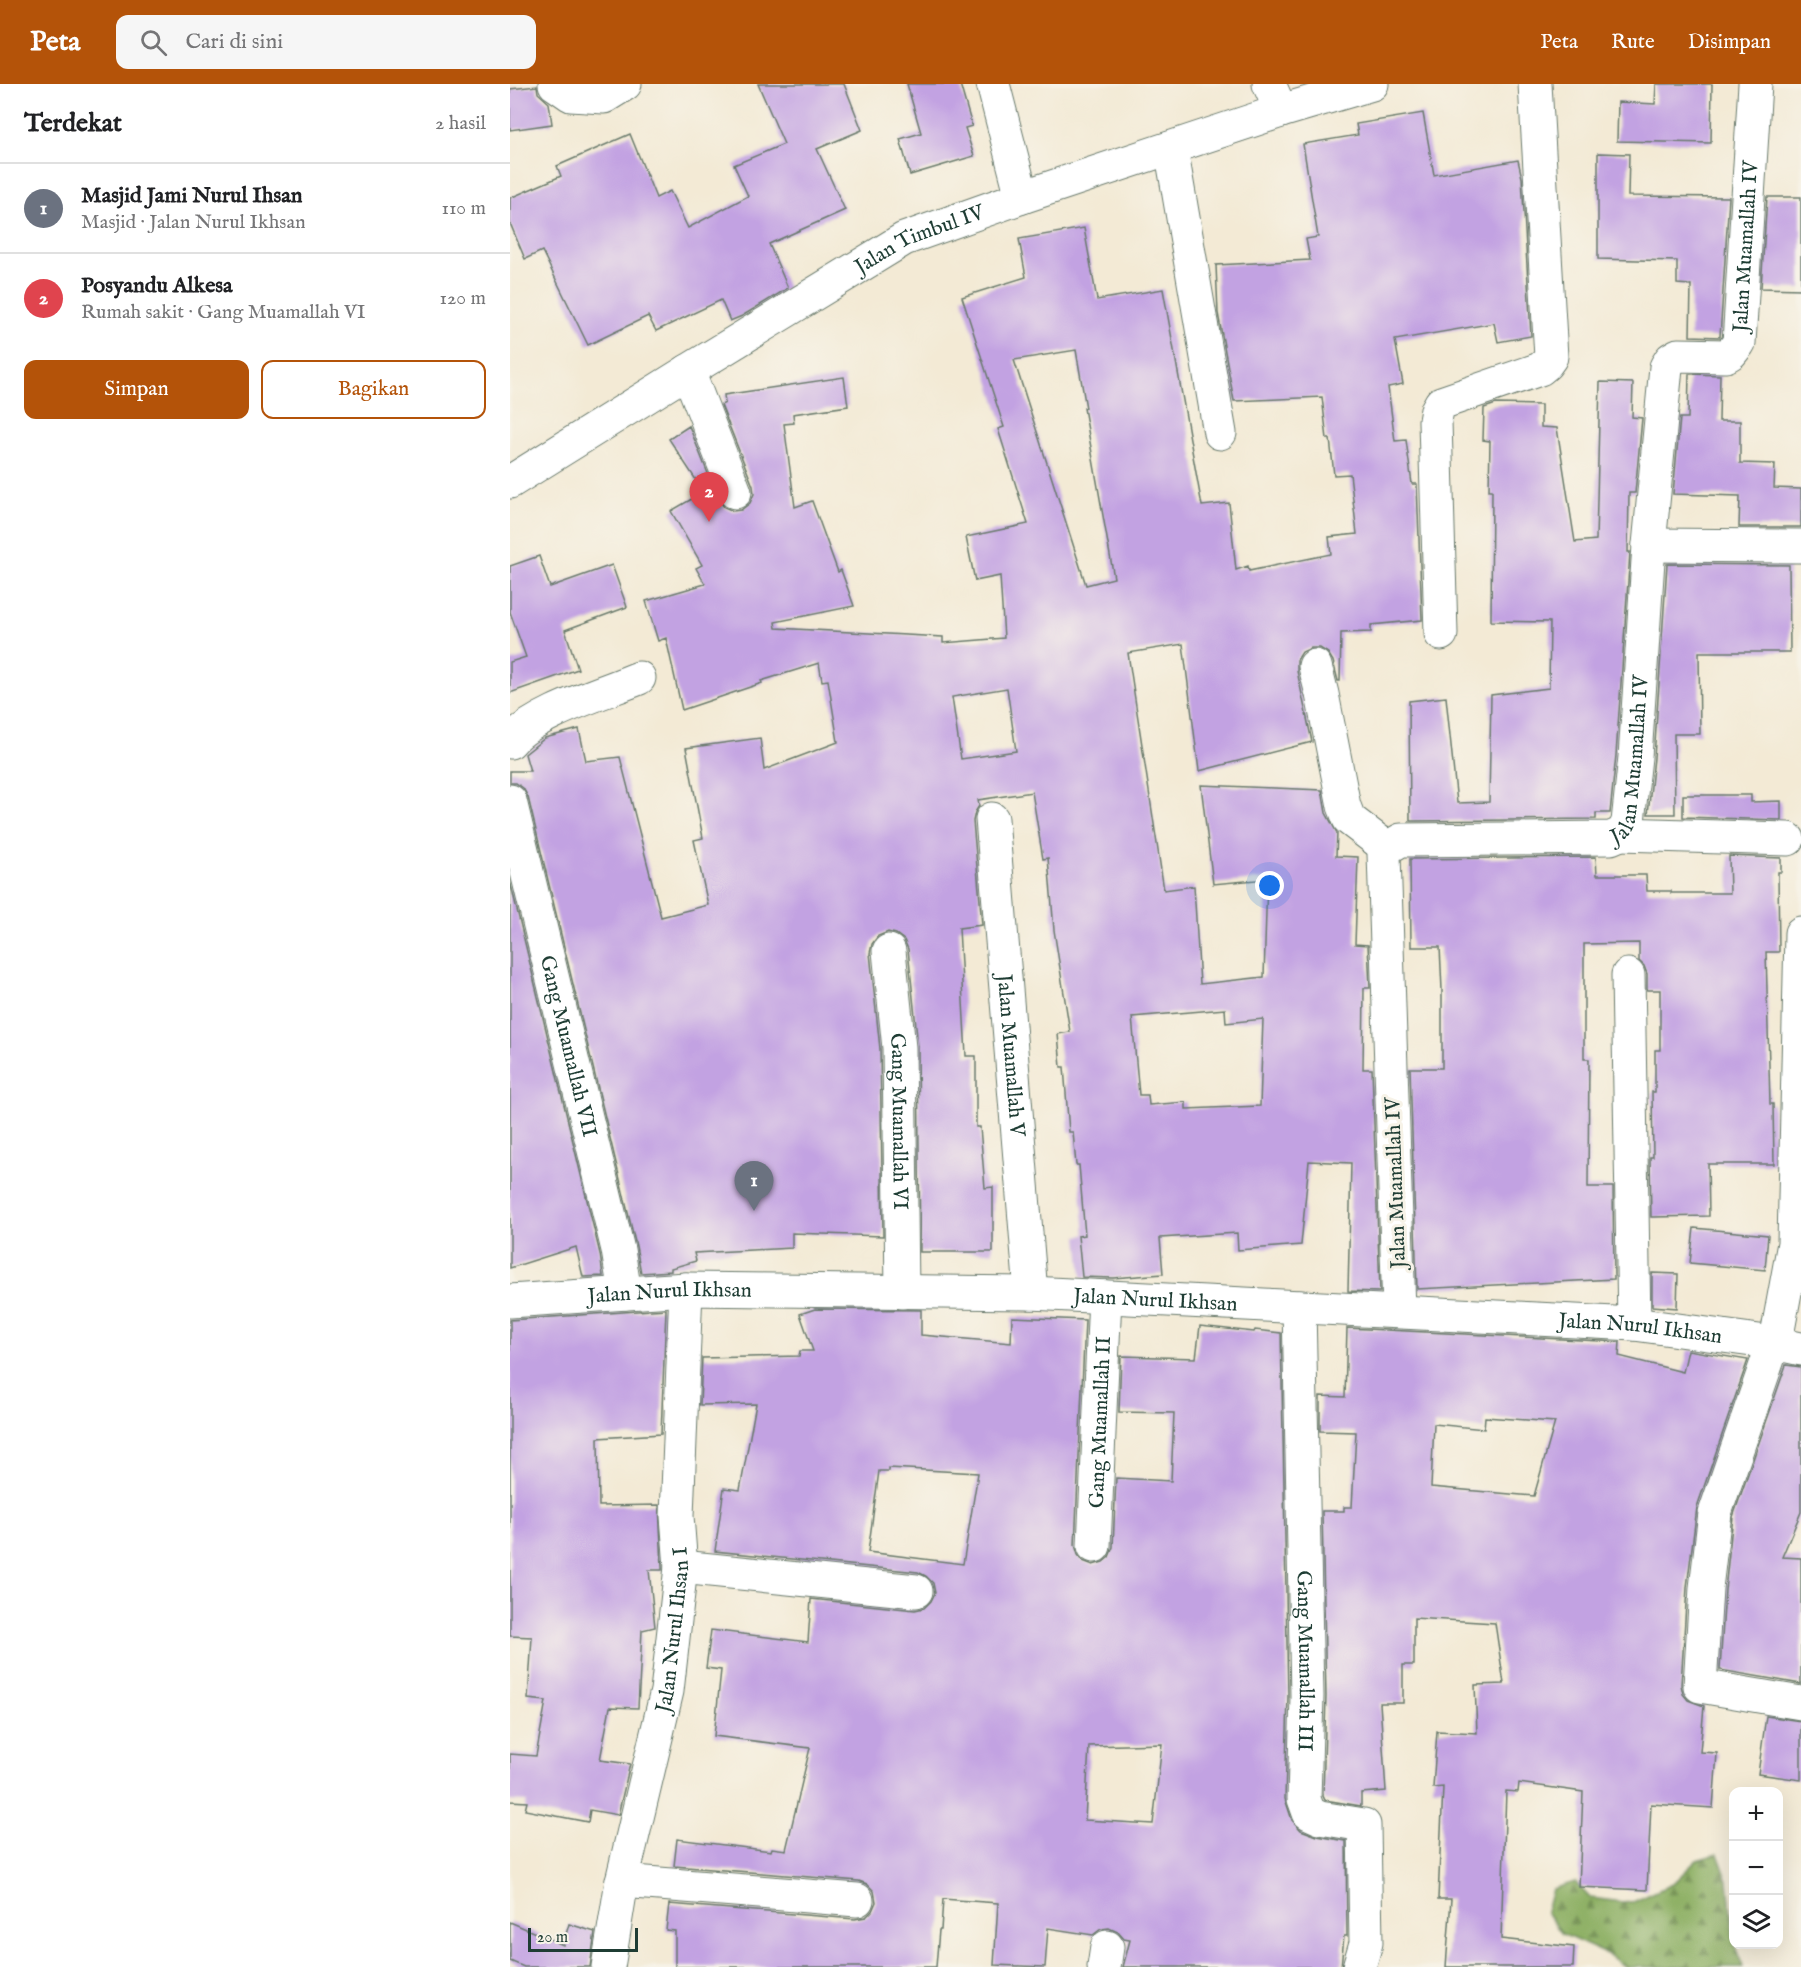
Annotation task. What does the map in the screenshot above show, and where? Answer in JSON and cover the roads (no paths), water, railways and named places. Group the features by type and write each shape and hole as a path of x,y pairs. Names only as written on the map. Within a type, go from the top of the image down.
{"street":[{"path":"555,84 571,95 604,97 625,84"},
{"path":"993,84 1022,197"},
{"name":"Jalan Timbul IV","path":"510,482 688,370 904,239 1171,148 1275,98 1372,84"},
{"path":"1441,634 1435,432 1437,410 1442,403 1540,369 1551,357 1535,84"},
{"name":"Jalan Muamallah IV","path":"1399,1311 1384,861 1387,848 1401,840 1611,838 1621,834 1628,822 1635,758 1649,545 1666,367 1671,359 1678,355 1726,356 1739,343 1755,84"},
{"path":"1171,148 1220,433"},
{"path":"688,370 735,492"},
{"path":"1649,545 1801,546"},
{"path":"1315,666 1344,806 1349,819 1387,848"},
{"path":"510,742 517,734 544,716 639,678"},
{"name":"Gang Muamallah VII","path":"510,801 618,1250 625,1293"},
{"name":"Jalan Muamallah V","path":"992,819 1031,1293"},
{"path":"1621,834 1788,839"},
{"path":"1801,933 1794,1243 1778,1330 1787,1346 1715,1513 1706,1588 1700,1686 1801,1703"},
{"name":"Gang Muamallah VI","path":"889,951 898,1048 902,1292"},
{"path":"1628,975 1634,1324"},
{"name":"Jalan Nurul Ikhsan","path":"510,1301 686,1289 1031,1293 1634,1324 1787,1346"},
{"name":"Jalan Nurul Ihsan I","path":"609,1967 622,1881 667,1691 681,1567 677,1516 686,1289"},
{"name":"Gang Muamallah II","path":"1094,1546 1105,1297"},
{"name":"Gang Muamallah III","path":"1299,1307 1307,1696 1304,1799 1309,1813 1320,1818 1374,1818 1366,1943 1359,1967"},
{"path":"681,1567 916,1591"},
{"path":"622,1881 857,1900"}],"place":[{"name":"Posyandu Alkesa","path":"709,522"},
{"name":"Masjid Jami Nurul Ihsan","path":"754,1211"}]}
